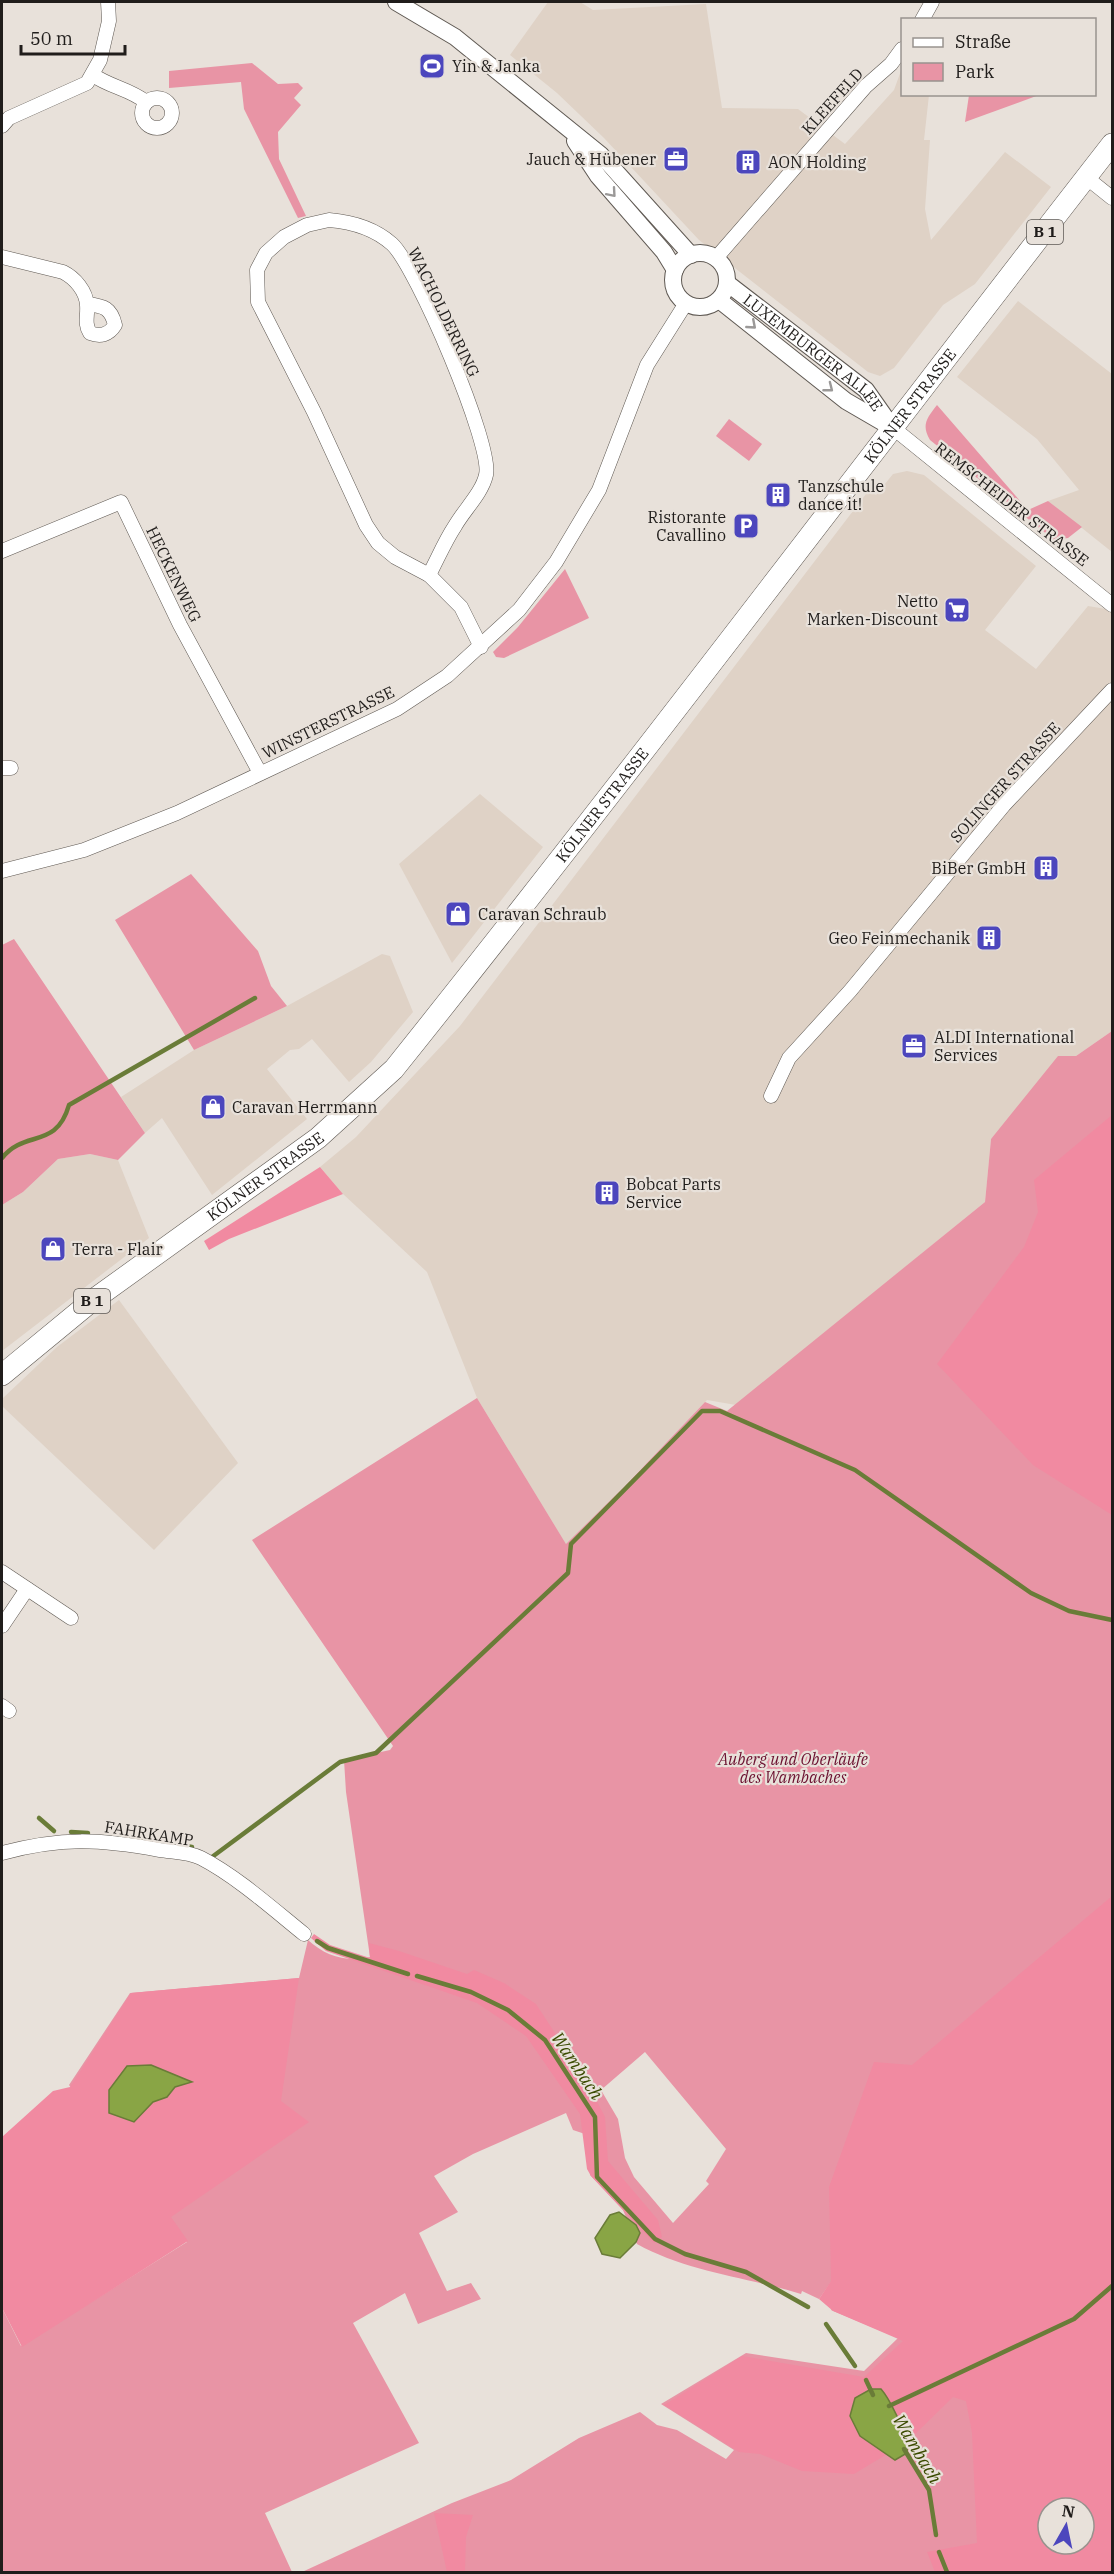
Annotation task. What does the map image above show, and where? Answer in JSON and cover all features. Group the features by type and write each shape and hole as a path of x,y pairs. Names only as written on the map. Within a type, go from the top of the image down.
{"main road":[{"name":"KÖLNER STRASSE","path":"2,1375 93,1300 318,1138 394,1069 791,562 1113,144"}],"street":[{"path":"2,126 9,118 76,90 93,75 106,34 108,2"},
{"path":"396,2 455,36 601,155 691,255"},
{"path":"923,18 932,2"},
{"name":"KLEEFELD","path":"716,258 866,86 891,64 901,52"},
{"path":"93,75 104,83 135,93 146,102"},
{"path":"567,128 598,176 664,252 675,270 675,289 686,303"},
{"path":"1087,178 1113,198"},
{"name":"WACHOLDERRING","path":"429,574 453,528 483,484 487,474 485,448 454,363 406,263 393,245 373,231 351,222 329,220 307,225 284,237 266,252 257,270 258,302 314,412 366,525 378,543 395,557 429,574 461,607 481,647"},
{"path":"675,270 682,260 691,255 701,253 716,258"},
{"path":"2,256 63,272 72,277 87,304"},
{"name":"LUXEMBURGER ALLEE","path":"686,303 704,307 719,300 727,283 724,267 716,258"},
{"name":"LUXEMBURGER ALLEE","path":"727,283 866,390 892,428"},
{"name":"LUXEMBURGER ALLEE","path":"719,300 846,401 892,428"},
{"name":"WINSTERSTRASSE","path":"2,871 84,849 177,813 397,709 447,675 481,647 519,610 556,562 593,501 647,365 686,303"},
{"name":"REMSCHEIDER STRASSE","path":"892,428 1113,605"},
{"name":"HECKENWEG","path":"2,551 121,502 180,626 260,773"},
{"name":"SOLINGER STRASSE","path":"771,1096 789,1058 850,991 1004,805 1113,690"},
{"path":"2,1572 71,1618"},
{"path":"2,1626 27,1589"},
{"name":"FAHRKAMP","path":"2,1853 38,1843 69,1840 132,1845 192,1855 231,1878 304,1934"}],"shaded area":[{"path":"548,2 580,2 593,10 706,4 722,108 798,109 845,144 894,90 901,71 901,96 929,96 924,140 930,140 925,209 931,240 1005,152 1051,187 975,284 943,305 894,368 880,376 868,372 699,240 604,138 557,93 510,55"},
{"path":"1018,301 1112,374 1112,552 1048,501 1079,490 1037,439 957,377"},
{"path":"907,471 924,475 1036,566 985,630 1036,669 1088,606 1112,610 1112,1031 1076,1056 991,1139 985,1202 736,1405 707,1400 567,1546 477,1398 427,1272 343,1194 320,1167 356,1137 460,1026 869,490 876,495 893,474"},
{"name":"Caravan Schraub","path":"480,794 543,847 452,963 399,864"},
{"name":"Caravan Herrmann","path":"382,954 390,956 413,1012 371,1062 349,1082 312,1039 299,1049 290,1050 267,1069 307,1119 212,1195 162,1118 145,1133 121,1097 194,1050 287,1006"},
{"path":"1112,1115 1112,1515 1033,1465 937,1364 1024,1247 1038,1212 1034,1180"},
{"path":"90,1154 118,1160 149,1238 2,1351 2,1205 23,1192 58,1159"},
{"path":"320,1167 343,1194 229,1239 209,1250 204,1241"},
{"path":"119,1300 238,1463 154,1550 2,1406 2,1399 57,1347"},
{"path":"1112,1896 1112,2564 1109,2572 935,2572 927,2552 977,2543 972,2433 966,2401 953,2397 907,2442 854,2474 802,2471 760,2454 739,2452 664,2405 742,2356 864,2377 903,2341 833,2311 819,2299 831,2281 829,2187 874,2062 912,2065"},
{"path":"314,1934 330,1945 370,1958 369,1943 467,1974 474,1970 504,1983 536,2004 587,2082 605,2117 608,2161 658,2220 662,2237 654,2243 591,2176 587,2169 580,2114 526,2036 477,2003 326,1951 311,1938"},
{"path":"299,1978 281,2101 309,2122 171,2217 188,2241 22,2347 2,2308 2,2137 53,2091 70,2087 131,1993"},
{"path":"151,2065 192,2082 175,2087 167,2097 153,2102 134,2122 109,2113 109,2090 127,2066"},
{"path":"619,2212 636,2225 640,2233 636,2242 620,2258 602,2254 595,2238 610,2215"},
{"path":"871,2389 881,2389 908,2434 907,2453 895,2460 860,2436 850,2416 855,2398"},
{"path":"434,2513 473,2515 466,2537 465,2572 447,2572"}],"green space":[{"path":"252,63 278,84 298,83 303,88 294,98 301,105 278,132 279,159 306,216 298,218 244,109 241,82 169,88 169,71"},
{"path":"969,96 1036,96 965,122"},
{"path":"937,405 1028,510 1048,501 1082,527 1068,538 1054,540 930,440 927,435 926,422"},
{"path":"729,419 762,444 749,461 716,436"},
{"path":"565,569 589,618 504,658 496,657 493,652 518,627"},
{"path":"191,874 258,951 271,986 287,1006 194,1050 115,920"},
{"path":"14,939 145,1133 118,1160 90,1154 58,1159 23,1192 2,1205 2,945"},
{"name":"Auberg und Oberläufe des Wambaches","path":"1112,1031 1112,2572 302,2572 452,2503 511,2480 579,2438 640,2412 657,2425 677,2430 726,2459 734,2450 661,2404 746,2353 864,2371 898,2338 831,2310 867,2252 831,2237 831,2282 819,2299 802,2291 801,2294 697,2268 637,2244 623,2210 590,2175 588,2135 573,2130 566,2113 473,2154 434,2176 458,2212 419,2233 447,2291 471,2283 481,2299 418,2324 405,2293 353,2323 419,2443 265,2513 292,2572 2,2572 2,2308 21,2346 187,2242 69,2085 130,1993 299,1978 308,1940 337,1957 362,1959 370,1957 346,1792 344,1760 390,1750 393,1746 252,1540 477,1398 566,1544 705,1402 727,1411 985,1202 991,1139 1058,1056 1076,1056","holes":["645,2052 726,2149 706,2181 709,2184 673,2223 634,2177 625,2158 618,2119 601,2090"]}],"waterway":[{"path":"2,1158 11,1149 48,1134 56,1128 69,1105 255,998"},
{"path":"212,1857 340,1762 376,1753 568,1573 571,1544 702,1411 720,1411 855,1470 1031,1593 1069,1611 1112,1620"},
{"name":"Wambach","path":"39,1818 54,1831"},
{"name":"Wambach","path":"71,1832 88,1833"},
{"name":"Wambach","path":"121,1835 160,1842"},
{"name":"Wambach","path":"180,1845 192,1847"},
{"name":"Wambach","path":"317,1941 328,1948 408,1974"},
{"name":"Wambach","path":"417,1976 471,1992 508,2010 545,2040 595,2117 597,2177 655,2239 685,2254 746,2272 808,2307"},
{"path":"889,2406 1074,2319 1112,2286"},
{"name":"Wambach","path":"826,2324 855,2366"},
{"name":"Wambach","path":"866,2380 873,2395"},
{"name":"Wambach","path":"904,2449 929,2490 936,2535"},
{"name":"Wambach","path":"939,2552 947,2572"}],"place":[{"name":"Yin & Janka","path":"432,66"},
{"name":"Jauch & Hübener","path":"676,159"},
{"name":"AON Holding","path":"748,162"},
{"name":"Tanzschule dance it!","path":"778,495"},
{"name":"Ristorante Cavallino","path":"746,526"},
{"name":"Netto Marken-Discount","path":"957,610"},
{"name":"BiBer GmbH","path":"1046,868"},
{"name":"Caravan Schraub","path":"458,914"},
{"name":"Geo Feinmechanik","path":"989,938"},
{"name":"ALDI International Services","path":"914,1046"},
{"name":"Caravan Herrmann","path":"213,1107"},
{"name":"Bobcat Parts Service","path":"607,1193"},
{"name":"Terra - Flair","path":"53,1249"}]}
